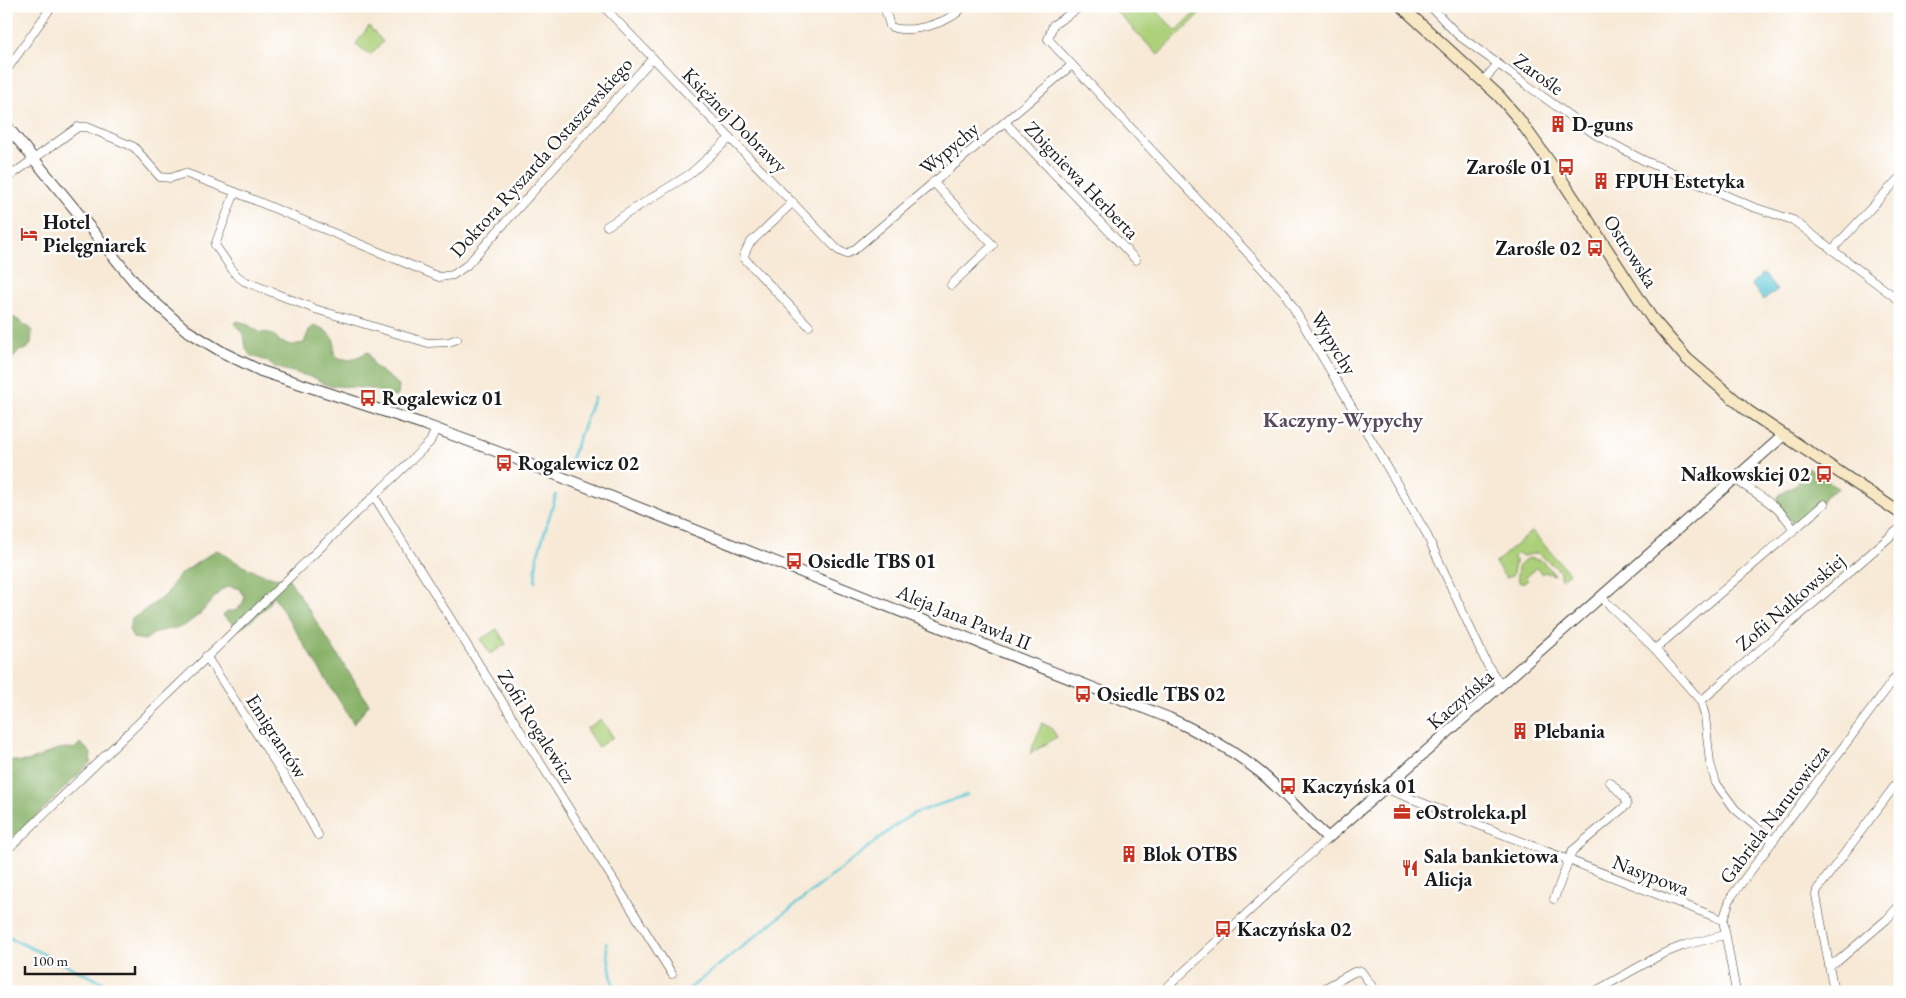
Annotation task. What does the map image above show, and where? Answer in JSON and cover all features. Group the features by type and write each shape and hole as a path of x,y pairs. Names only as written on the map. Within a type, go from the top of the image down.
{"main road":[{"name":"Ostrowska","path":"1401,6 1499,96 1538,145 1666,337 1705,376 1784,436 1900,513"}],"street":[{"path":"6,71 52,6"},
{"name":"Księżnej Dobrawy","path":"603,6 838,250 846,254"},
{"path":"884,6 890,26 904,31 948,19 958,14 963,6"},
{"name":"Wypychy","path":"1082,6 1053,25 1048,39 1284,292 1426,531 1487,664 1501,686"},
{"name":"Zarośle","path":"1430,6 1458,35 1596,135 1620,148 1753,207 1793,220 1900,301"},
{"name":"Doktora Ryszarda Ostaszewskiego","path":"235,192 439,277 453,275 473,258 652,59"},
{"name":"Zarośle","path":"1483,81 1498,64"},
{"name":"Wypychy","path":"846,254 854,250 1072,65"},
{"name":"Zbigniewa Herberta","path":"1005,122 1136,260"},
{"name":"Aleja Jana Pawła II","path":"6,125 141,290 186,330 224,353 261,371 436,428 691,527 1169,718 1206,736 1238,755 1268,780 1328,838"},
{"path":"6,179 78,128 84,127 134,148 160,178 171,178 185,173 235,192 214,245 240,279 315,309 428,343 449,342 457,339"},
{"path":"607,226 690,174 730,138"},
{"path":"1832,250 1900,177"},
{"path":"933,182 992,245 952,284"},
{"path":"793,202 749,244 744,254 745,259 809,326"},
{"path":"6,850 430,442 436,428"},
{"name":"Kaczyńska","path":"1162,992 1328,838 1784,436"},
{"path":"1736,480 1788,519 1793,530"},
{"name":"Zofii Rogalewicz","path":"374,496 672,974"},
{"path":"1655,649 1824,504"},
{"name":"Zofii Nałkowskiej","path":"1701,702 1900,528"},
{"path":"1602,598 1655,649 1701,702 1705,716 1710,763 1716,783 1735,809 1774,841"},
{"name":"Emigrantów","path":"206,656 294,791 318,835"},
{"name":"Gabriela Narutowicza","path":"1736,992 1723,920 1731,897 1900,672"},
{"path":"1820,992 1834,990 1816,895 1817,890 1900,779"},
{"path":"1554,899 1572,851 1627,805 1625,798 1610,782"},
{"name":"Nasypowa","path":"1384,788 1723,920"},
{"path":"1829,965 1838,961 1886,920 1900,905"},
{"path":"1594,992 1672,950 1725,935"},
{"path":"1318,992 1354,972 1361,972 1376,992"}],"green space":[{"path":"1152,6 1176,31 1202,6 1208,6 1158,55 1112,7"},
{"path":"369,26 383,42 370,55 356,44"},
{"path":"6,310 32,331 31,344 27,349 18,351 6,369"},
{"path":"237,321 245,323 261,333 272,334 280,342 292,345 304,343 309,330 315,325 325,330 334,340 334,353 337,358 351,360 368,352 374,366 399,385 398,395 395,397 372,389 326,385 315,378 274,367 267,361 251,356 246,349 244,335 234,323"},
{"path":"1808,468 1839,488 1825,496 1820,506 1812,514 1803,521 1793,525 1780,508 1777,500 1778,496 1796,484"},
{"path":"1532,531 1569,573 1562,579 1560,578 1560,571 1538,553 1522,556 1519,553 1515,554 1514,558 1516,560 1512,576 1506,578 1495,563"},
{"path":"216,550 251,570 274,577 289,579 369,704 354,724 273,595 268,606 241,629 223,616 227,611 235,611 242,605 245,597 240,589 229,586 221,590 201,613 184,626 156,632 145,640 133,638 129,629 132,619 166,595 178,576"},
{"path":"1527,558 1541,560 1555,575 1544,572 1542,574 1536,568 1525,577 1528,580 1520,583 1517,576 1518,567"},
{"path":"497,629 506,644 490,654 481,639"},
{"path":"601,719 613,737 598,747 586,729"},
{"path":"1042,723 1051,728 1057,737 1030,754"},
{"path":"80,743 91,753 90,763 6,846 6,758 25,761 56,750 74,749"}],"water":[{"path":"1764,273 1777,290 1764,300 1751,284"}],"waterway":[{"path":"567,470 594,398"},
{"path":"535,582 537,557 556,495"},
{"path":"685,992 900,822 915,813 967,795"},
{"path":"6,936 122,992"},
{"path":"606,943 614,992"}],"place":[{"name":"D-guns","path":"1558,124"},
{"name":"Zarośle 01","path":"1566,167"},
{"name":"FPUH Estetyka","path":"1601,181"},
{"name":"Hotel Pielęgniarek","path":"29,234"},
{"name":"Zarośle 02","path":"1595,248"},
{"name":"Rogalewicz 01","path":"368,398"},
{"name":"Rogalewicz 02","path":"504,463"},
{"name":"Nałkowskiej 02","path":"1824,474"},
{"name":"Osiedle TBS 01","path":"794,561"},
{"name":"Osiedle TBS 02","path":"1083,694"},
{"name":"Plebania","path":"1520,731"},
{"name":"Kaczyńska 01","path":"1288,786"},
{"name":"eOstroleka.pl","path":"1402,812"},
{"name":"Blok OTBS","path":"1129,854"},
{"name":"Sala bankietowa Alicja","path":"1410,868"},
{"name":"Kaczyńska 02","path":"1223,929"}],"district":[{"name":"Kaczyny-Wypychy","path":"1343,419"}]}
